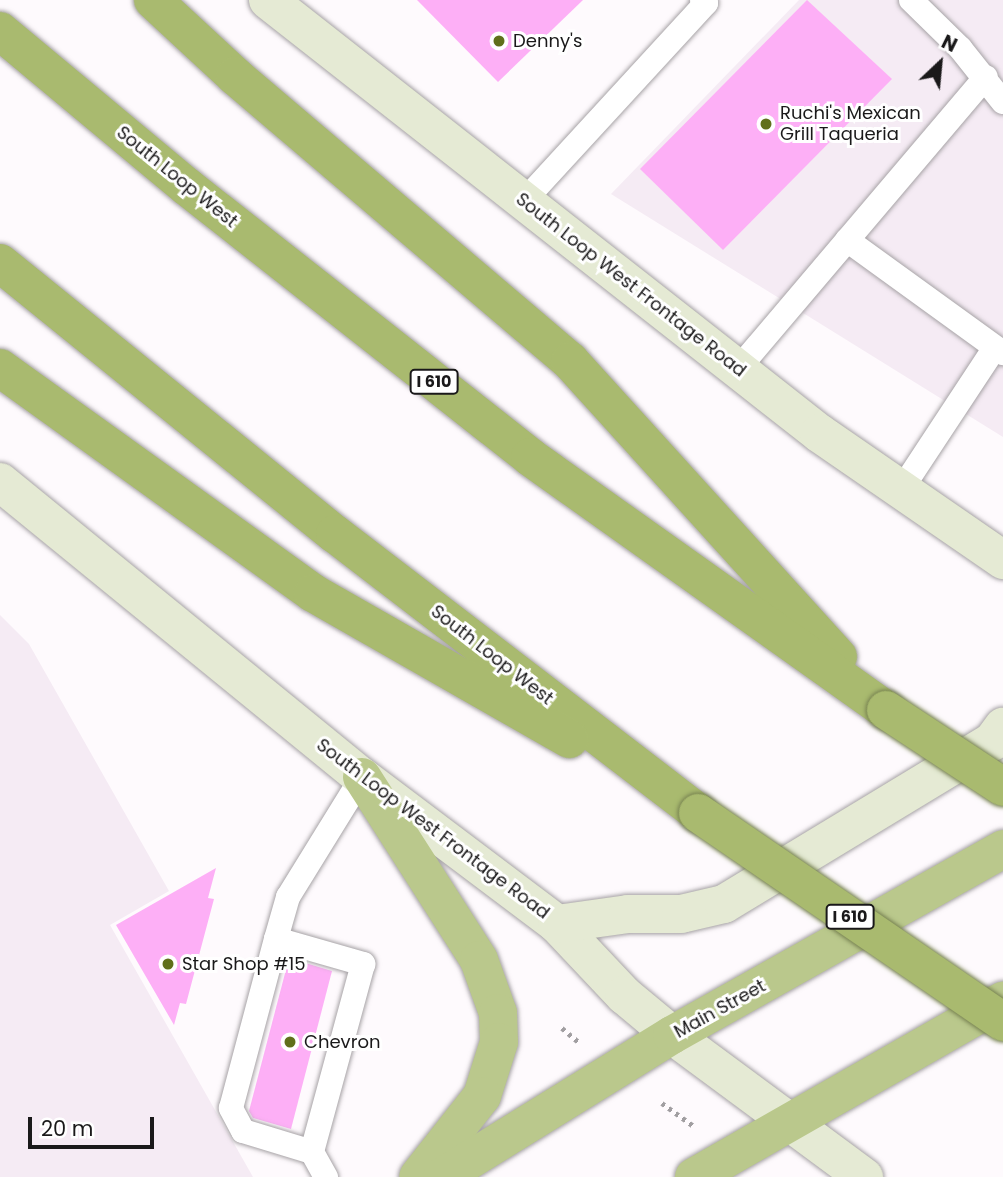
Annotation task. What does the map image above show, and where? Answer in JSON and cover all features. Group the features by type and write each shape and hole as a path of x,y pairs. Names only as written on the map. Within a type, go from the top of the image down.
{"highway":[{"path":"153,0 235,76 570,361 886,710"},
{"name":"South Loop West","path":"0,31 186,186 530,457 886,710 1003,787"},
{"name":"South Loop West","path":"0,263 335,534 698,813 1003,1022"},
{"path":"0,368 313,593 698,813"},
{"path":"362,777 479,960 498,1013 499,1042 482,1096 418,1177"},
{"name":"Main Street","path":"442,1177 672,1035 1003,849"},
{"path":"694,1177 1003,1001"}],"main road":[{"name":"South Loop West Frontage Road","path":"268,0 738,369 901,490 1003,560"},
{"name":"South Loop West Frontage Road","path":"0,482 362,777 557,924 624,995 672,1035 864,1177"},
{"path":"557,924 628,914 681,914 724,904 992,742 1003,727"}],"lane":[{"path":"524,201 706,4 702,0"},
{"path":"911,0 986,77 1003,102"},
{"path":"738,369 986,77"},
{"path":"847,240 999,351 901,490"},
{"path":"326,1177 312,1152 243,1131 230,1108 288,898 362,777"},
{"path":"276,939 363,964 312,1152"}],"path":[{"path":"562,1028 581,1044"},
{"path":"662,1103 694,1126"}],"shaded area":[{"path":"799,0 1003,0 1003,437 611,194"},
{"path":"0,615 29,644 169,891 110,925 253,1177 0,1177"}],"building":[{"name":"Denny's","path":"417,0 583,0 498,82"},
{"name":"Ruchi's Mexican Grill Taqueria","path":"807,0 892,79 723,250 640,169"},
{"name":"Star Shop #15","path":"216,868 208,898 214,899 186,1004 180,1003 174,1025 116,925"},
{"name":"Chevron","path":"289,958 332,971 291,1129 253,1118 249,1111"}],"place":[{"name":"Denny's","path":"499,41"},
{"name":"Ruchi's Mexican Grill Taqueria","path":"766,124"},
{"name":"Star Shop #15","path":"168,964"},
{"name":"Chevron","path":"290,1042"}]}
